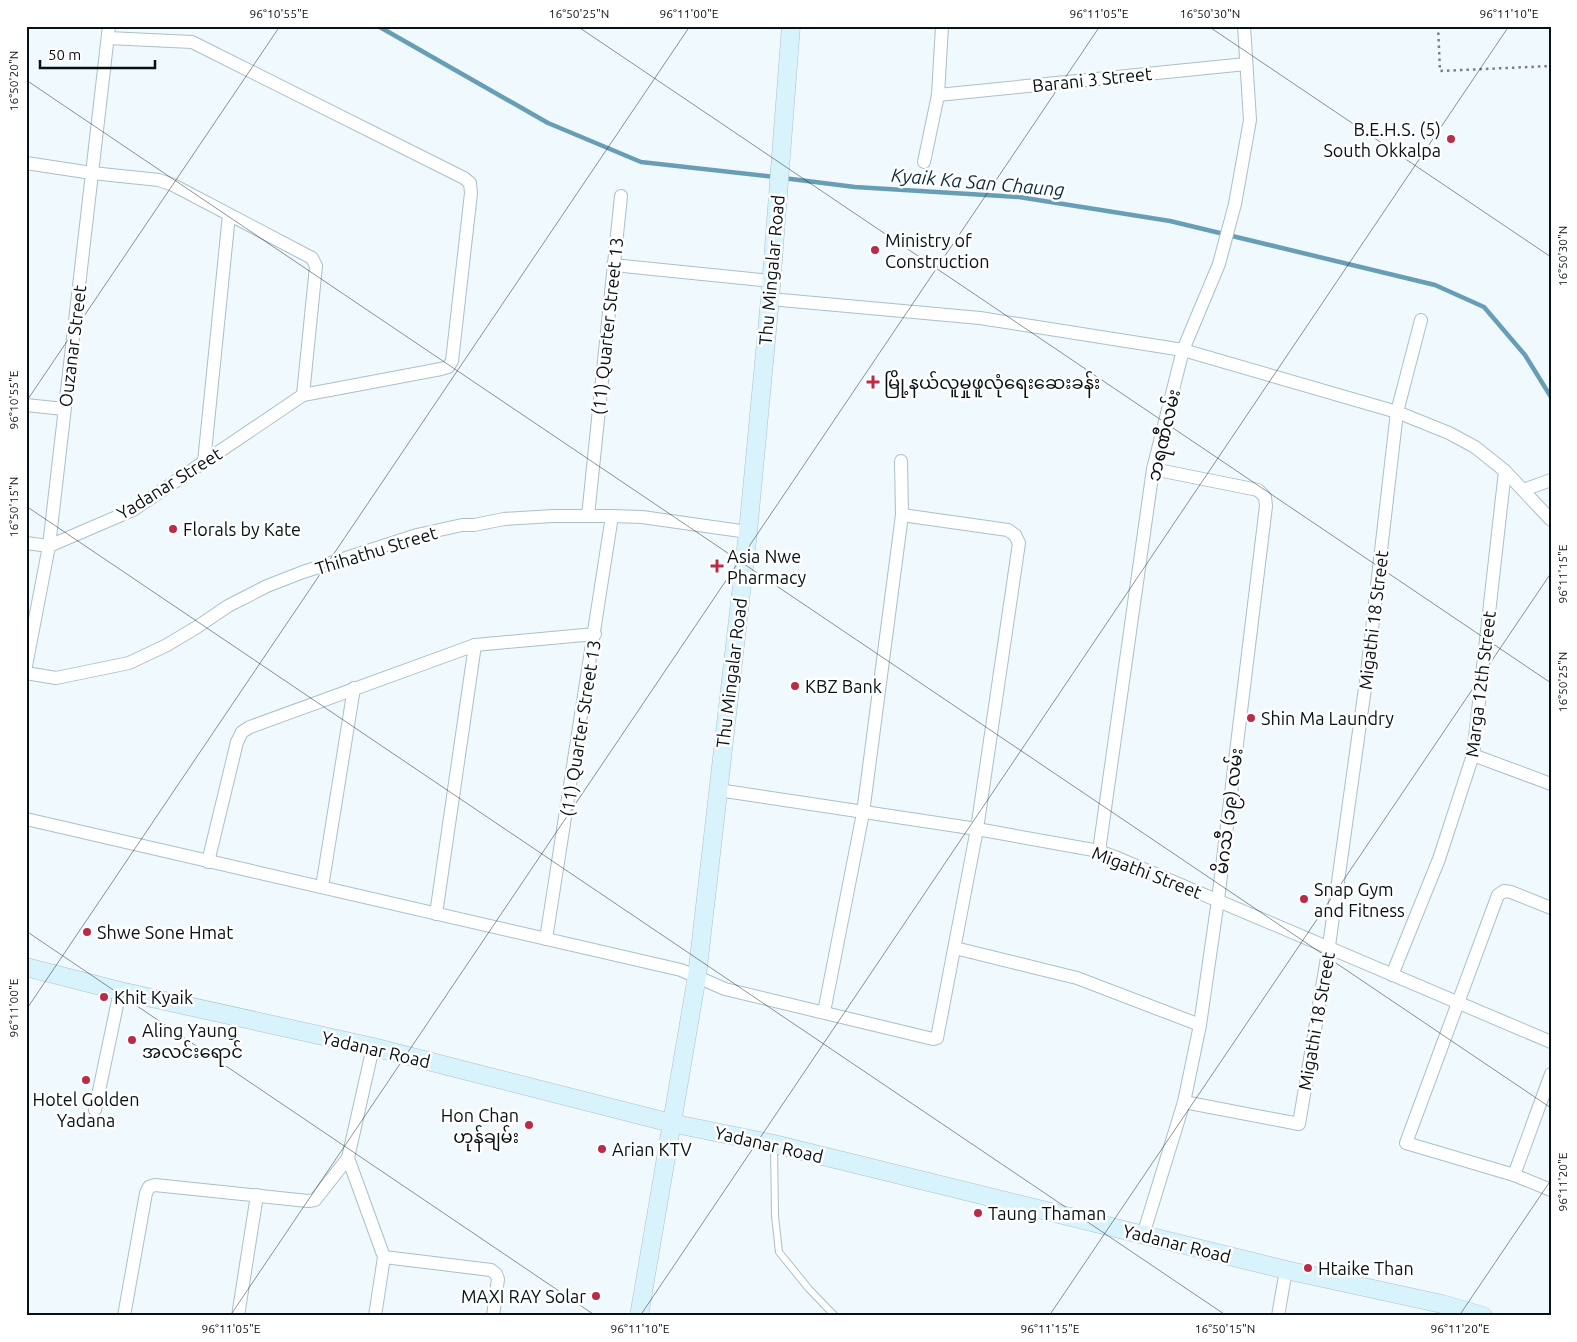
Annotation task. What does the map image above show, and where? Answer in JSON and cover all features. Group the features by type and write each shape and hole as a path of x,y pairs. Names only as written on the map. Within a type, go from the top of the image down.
{"main road":[{"name":"Thu Mingalar Road","path":"639,1316 697,976 748,532 770,299 791,26"},
{"name":"Yadanar Road","path":"26,967 120,991 373,1047 671,1123 774,1144 1286,1270 1442,1304 1483,1316"}],"street":[{"path":"924,162 938,95 942,26"},
{"name":"ဘရဏီလမ်း","path":"1099,851 1153,469 1183,350 1219,264 1234,204 1250,120 1244,26"},
{"path":"26,163 92,173 159,180 173,185 309,256 315,261 303,395 448,367 452,361 471,193 470,183 464,178 192,42 108,32"},
{"name":"Ouzanar Street","path":"26,666 49,546 108,32"},
{"name":"Barani 3 Street","path":"938,95 1246,64"},
{"name":"(11) Quarter Street 13","path":"588,516 621,196"},
{"path":"204,462 229,215"},
{"path":"613,264 771,281"},
{"path":"770,299 980,318 1183,350 1397,412 1450,433 1505,471 1551,520"},
{"name":"Migathi 18 Street","path":"1184,1102 1299,1124 1328,946 1366,681 1397,412 1421,320"},
{"name":"Yadanar Street","path":"49,546 133,510 303,395"},
{"path":"26,405 64,409"},
{"path":"824,1012 863,813 902,515 900,461"},
{"name":"မိဂသီ (၁၉) လမ်း","path":"1143,1235 1184,1102 1200,1025 1218,900 1266,506 1265,497 1258,490 1153,469"},
{"name":"Marga 12th Street","path":"1392,975 1439,859 1474,755 1505,471"},
{"path":"1523,490 1551,480"},
{"path":"26,819 681,970 725,989 933,1039 937,1038 977,829 1018,544 1015,535 1008,530 902,515"},
{"name":"Thihathu Street","path":"26,673 56,678 129,663 167,645 197,628 228,606 267,586 303,572 417,535 504,519 553,516 642,517 748,532"},
{"name":"(11) Quarter Street 13","path":"546,939 612,516"},
{"path":"26,543 49,546"},
{"path":"208,862 237,742 242,732 250,726 474,645 595,634"},
{"path":"436,914 474,645"},
{"path":"322,887 354,688"},
{"path":"1474,755 1551,784"},
{"name":"Migathi Street","path":"718,790 977,829 1099,851 1328,946 1551,1042"},
{"path":"1551,908 1511,892 1504,891 1498,895 1406,1143 1514,1175 1551,1190"},
{"path":"955,948 1094,984 1200,1025"},
{"path":"95,1110 120,991"},
{"path":"124,1316 146,1193 149,1187 155,1185 308,1201 315,1200 348,1158 373,1047"},
{"path":"1514,1175 1551,1074"},
{"path":"348,1158 384,1257 375,1316"},
{"path":"238,1316 257,1195"},
{"path":"384,1257 491,1270 498,1279 493,1316"},
{"path":"1278,1316 1286,1270"}],"lane":[{"path":"774,1144 775,1216 779,1252 808,1289 835,1316"}],"path":[{"path":"1438,26 1440,71 1551,66"}],"waterway":[{"name":"Kyaik Ka San Chaung","path":"378,26 548,123 641,162 775,177"},
{"name":"Kyaik Ka San Chaung","path":"783,178 855,187 1019,197 1170,221 1435,285 1484,307 1525,355 1551,397"}],"place":[{"name":"B.E.H.S. (5) South Okkalpa","path":"1451,139"},
{"name":"Ministry of Construction","path":"875,250"},
{"name":"မြို့နယ်လူမှုဖူလုံရေးဆေးခန်း","path":"873,382"},
{"name":"Florals by Kate","path":"173,529"},
{"name":"Asia Nwe Pharmacy","path":"717,566"},
{"name":"KBZ Bank","path":"795,686"},
{"name":"Shin Ma Laundry","path":"1251,718"},
{"name":"Snap Gym and Fitness","path":"1304,899"},
{"name":"Shwe Sone Hmat","path":"87,932"},
{"name":"Khit Kyaik","path":"104,997"},
{"name":"Aling Yaung အလင်းရောင်","path":"132,1040"},
{"name":"Hotel Golden Yadana","path":"86,1080"},
{"name":"Hon Chan ဟုန်ချမ်း","path":"529,1125"},
{"name":"Arian KTV","path":"602,1149"},
{"name":"Taung Thaman","path":"978,1213"},
{"name":"Htaike Than","path":"1308,1268"},
{"name":"MAXI RAY Solar","path":"596,1296"}]}
